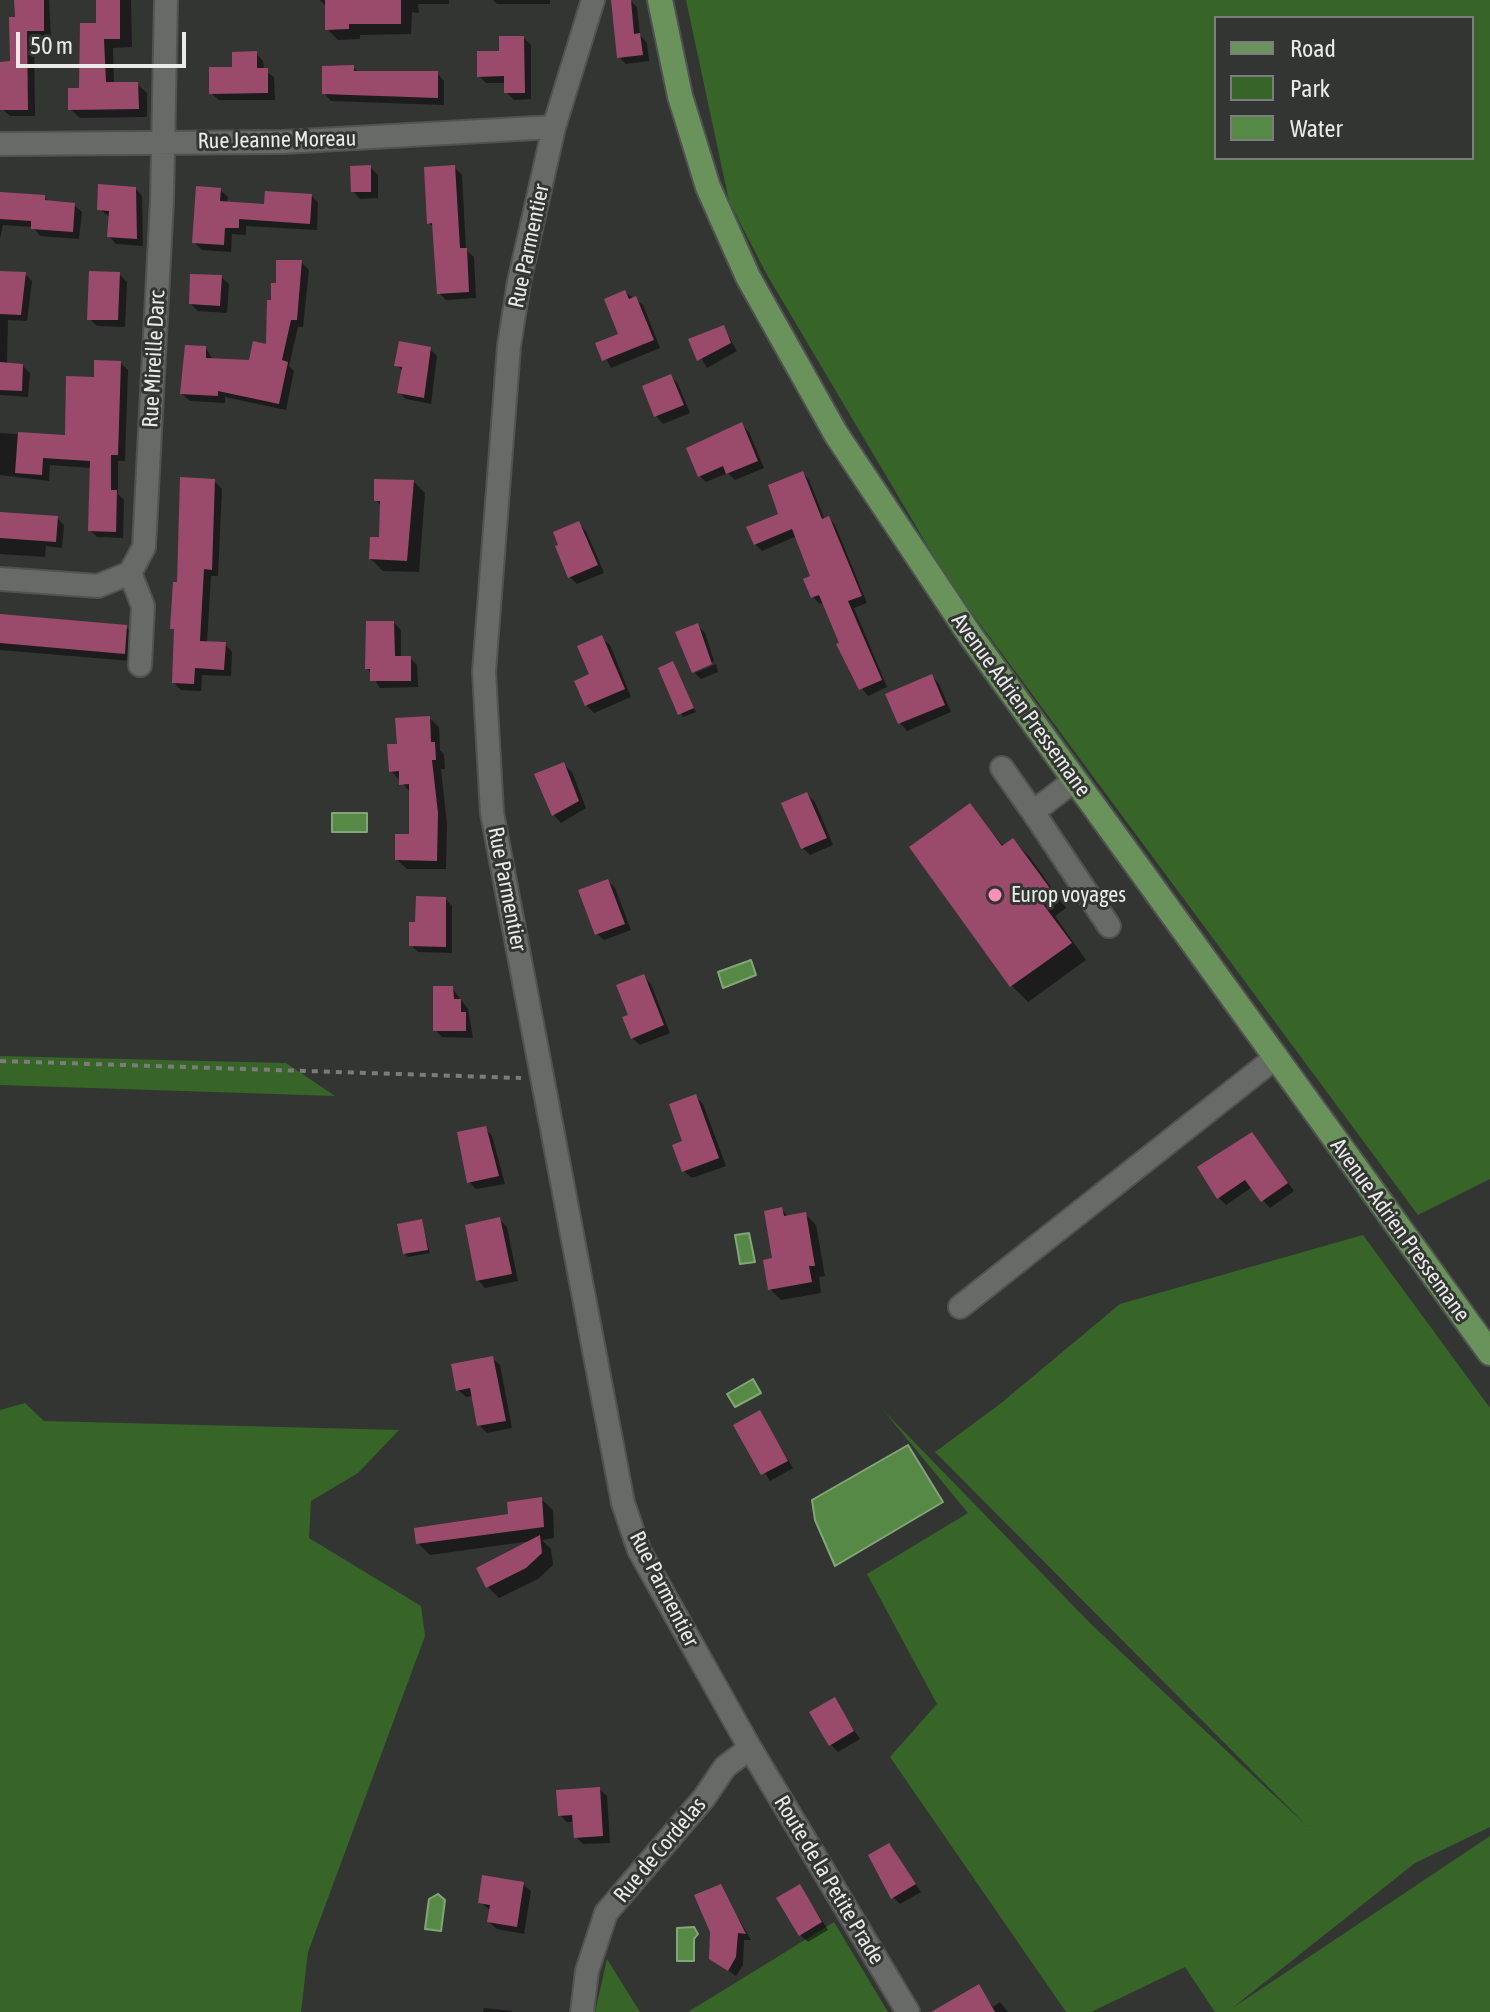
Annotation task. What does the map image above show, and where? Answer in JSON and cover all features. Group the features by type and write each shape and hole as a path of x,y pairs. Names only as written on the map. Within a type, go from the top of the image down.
{"main road":[{"name":"Avenue Adrien Pressemane","path":"660,0 680,96 708,187 748,277 836,434 970,635 1490,1353"}],"street":[{"name":"Rue Mireille Darc","path":"130,573 144,547 164,141 166,0"},
{"name":"Rue Parmentier","path":"593,0 554,127 519,282 509,346 484,672 492,813 623,1503 639,1550 750,1748"},
{"name":"Rue Jeanne Moreau","path":"0,144 283,142 554,127"},
{"path":"0,579 98,586 130,573 143,606 140,665"},
{"path":"1002,768 1109,926"},
{"path":"1033,812 1075,780"},
{"path":"960,1307 1275,1058"},
{"name":"Rue de Cordelas","path":"582,2012 587,1971 606,1913 704,1798 725,1767 750,1748"},
{"name":"Route de la Petite Prade","path":"750,1748 908,2012"}],"path":[{"path":"0,1061 544,1079"}],"green space":[{"path":"686,0 1490,0 1490,1179 1418,1215 949,582 766,273 729,201"},
{"path":"0,1056 286,1063 335,1096 0,1085"},
{"path":"1363,1235 1490,1408 1490,1827 1415,1863 1231,2009 1490,1836 1490,2012 1215,2012 1185,1967 1091,2012 1066,2012 890,1757 937,1704 867,1574 968,1513 884,1411 1092,1625 1308,1827 935,1452 1000,1404 1120,1304"},
{"path":"25,1403 44,1421 399,1430 358,1473 311,1501 309,1538 421,1606 425,1636 308,1952 301,2012 0,2012 0,1410"},
{"path":"834,1922 888,2012 688,2012"},
{"path":"607,1959 640,2012 595,2012"}],"water":[{"path":"332,813 367,813 367,832 332,832"},
{"path":"751,960 756,975 723,988 718,972"},
{"path":"749,1233 755,1262 740,1264 735,1235"},
{"path":"753,1379 761,1393 735,1407 727,1394"},
{"path":"908,1445 943,1502 835,1566 815,1520 812,1500"},
{"path":"438,1894 445,1900 441,1931 425,1929 429,1899"},
{"path":"694,1927 698,1934 694,1939 694,1961 677,1961 677,1928"}],"building":[{"path":"14,0 44,0 44,31 27,31 28,110 0,110 0,62 10,61 9,17 15,17"},
{"path":"96,0 120,0 120,39 104,39 106,82 138,82 139,109 68,110 68,88 79,88 80,23 96,23"},
{"path":"325,0 401,0 401,24 349,24 349,29 325,30"},
{"path":"611,0 631,0 634,34 640,33 643,55 617,58"},
{"path":"499,36 524,36 525,93 504,93 504,76 477,77 477,51 499,51"},
{"path":"257,51 257,68 268,68 268,93 209,94 209,67 232,67 232,52"},
{"path":"354,65 354,71 438,71 438,98 322,94 322,66"},
{"path":"371,165 371,192 351,192 350,166"},
{"path":"455,165 460,248 467,248 469,292 437,294 432,223 427,224 424,167"},
{"path":"98,184 136,187 137,239 107,237 109,211 97,210"},
{"path":"196,186 221,188 220,201 264,204 265,191 312,194 310,224 239,219 239,228 225,228 224,245 192,243"},
{"path":"0,192 45,195 45,200 75,203 73,232 31,229 31,221 0,219"},
{"path":"276,260 302,260 297,320 291,320 282,360 288,362 279,404 218,391 218,396 180,394 185,345 206,346 206,358 249,360 253,341 266,344 267,300 271,300 271,283 276,283"},
{"path":"0,271 26,272 21,315 0,314"},
{"path":"89,271 120,272 118,320 87,320"},
{"path":"190,274 222,275 220,306 189,304"},
{"path":"625,290 629,299 636,296 654,340 602,361 595,343 618,334 604,299"},
{"path":"724,325 731,343 697,361 688,339"},
{"path":"399,341 431,347 424,398 397,393 402,367 394,366"},
{"path":"94,360 121,361 118,455 111,455 111,490 117,490 116,532 88,531 90,461 43,458 42,475 15,473 18,432 65,435 66,376 94,377"},
{"path":"0,362 23,364 22,391 0,390"},
{"path":"671,374 684,405 654,417 642,386"},
{"path":"742,422 758,461 726,474 723,466 698,477 686,448"},
{"path":"803,471 822,519 829,516 862,596 848,601 882,680 859,690 836,644 839,643 819,595 811,598 803,579 810,576 792,529 754,545 746,527 778,514 768,485"},
{"path":"180,477 215,479 212,570 204,569 200,641 226,642 224,670 195,668 194,684 172,683 174,629 170,629 173,582 177,582"},
{"path":"374,479 414,480 407,561 369,559 370,537 379,537 380,501 374,501"},
{"path":"0,512 58,516 56,542 0,538"},
{"path":"579,521 598,565 568,578 555,546 558,545 553,532"},
{"path":"0,614 127,625 125,654 0,643"},
{"path":"366,621 394,621 395,656 411,656 411,681 370,681 370,669 365,669"},
{"path":"698,623 712,664 692,673 675,632"},
{"path":"602,635 625,689 585,706 574,681 589,674 577,646"},
{"path":"673,661 694,708 678,715 658,668"},
{"path":"932,674 945,705 898,724 885,694"},
{"path":"430,716 431,742 435,742 436,760 432,760 438,813 437,861 395,860 395,834 409,834 409,784 399,785 399,771 389,772 387,744 397,744 395,718"},
{"path":"564,762 579,801 552,816 534,774"},
{"path":"807,792 827,838 801,849 781,803"},
{"name":"Europ voyages","path":"970,803 1002,846 1013,838 1052,891 1040,900 1072,943 1010,987 909,847"},
{"path":"608,879 625,924 595,935 578,890"},
{"path":"416,896 446,897 446,947 409,946 409,922 415,922"},
{"path":"644,974 664,1025 631,1039 622,1017 628,1015 616,985"},
{"path":"433,986 453,986 454,999 461,999 461,1012 466,1012 466,1031 433,1031"},
{"path":"696,1094 719,1158 682,1172 672,1145 682,1141 669,1104"},
{"path":"486,1126 499,1176 467,1183 457,1132"},
{"path":"1252,1132 1288,1183 1261,1202 1245,1180 1217,1199 1197,1167"},
{"path":"782,1207 784,1216 806,1212 815,1266 809,1266 812,1282 768,1290 763,1260 772,1258 764,1211"},
{"path":"500,1217 512,1274 476,1281 465,1225"},
{"path":"422,1219 428,1250 403,1254 397,1224"},
{"path":"493,1356 506,1421 477,1426 470,1388 456,1391 451,1364"},
{"path":"760,1410 788,1461 761,1475 733,1425"},
{"path":"542,1497 544,1527 416,1544 414,1528 508,1514 507,1502"},
{"path":"540,1535 542,1553 526,1568 486,1588 476,1568"},
{"path":"835,1697 854,1731 829,1746 809,1712"},
{"path":"600,1787 603,1836 574,1838 572,1815 558,1816 556,1790"},
{"path":"889,1843 916,1884 891,1899 868,1855"},
{"path":"482,1875 524,1882 517,1927 487,1922 490,1905 478,1903"},
{"path":"721,1884 746,1934 738,1933 736,1957 728,1971 709,1959 710,1932 694,1895"},
{"path":"800,1884 822,1922 799,1936 776,1898"},
{"path":"979,1984 995,2012 931,2012"}],"place":[{"name":"Europ voyages","path":"995,895"}]}
